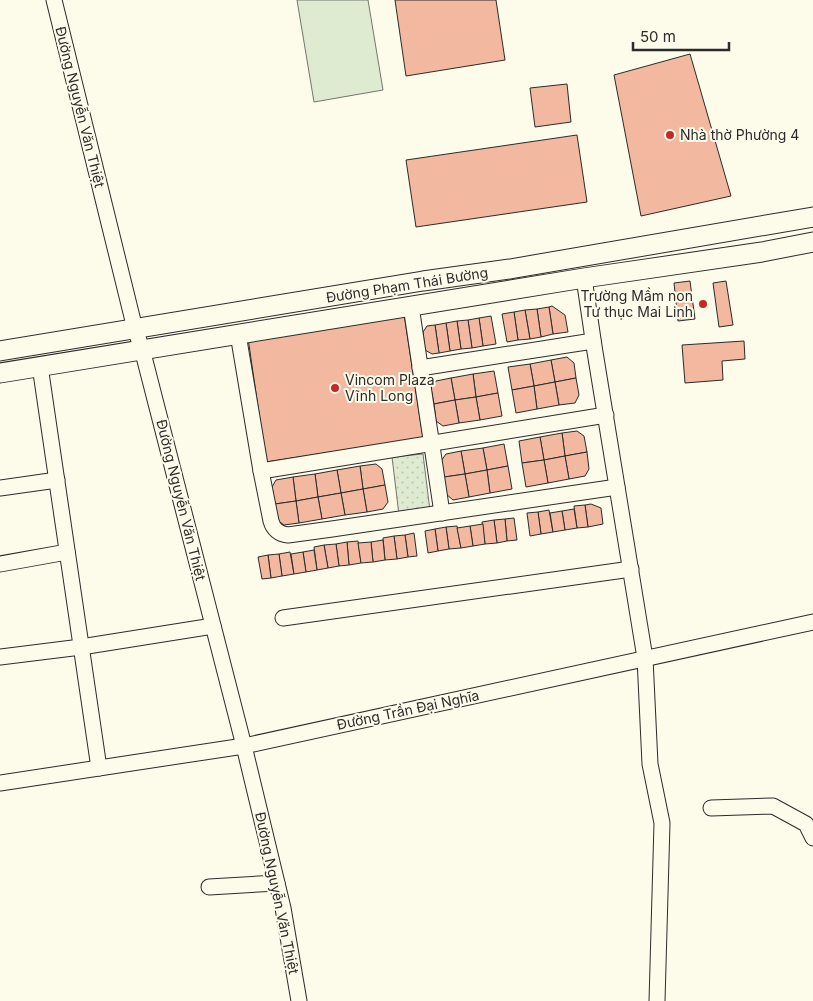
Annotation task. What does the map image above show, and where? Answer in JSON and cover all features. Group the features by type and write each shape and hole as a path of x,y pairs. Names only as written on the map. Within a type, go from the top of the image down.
{"main road":[{"name":"Đường Phạm Thái Bường","path":"0,351 423,281 510,269 813,217"},
{"name":"Đường Phạm Thái Bường","path":"0,373 584,278 762,252 813,242"},
{"path":"510,269 514,290"}],"street":[{"name":"Đường Nguyễn Văn Thiệt","path":"54,0 135,329 142,349 244,746 283,908 299,1001"},
{"path":"584,278 645,658 650,764 662,823 657,1001"},
{"path":"411,306 442,513"},
{"path":"238,334 261,470 272,524 278,532 284,534 442,513 617,486"},
{"path":"420,368 593,341"},
{"path":"40,366 99,768"},
{"path":"261,470 606,415"},
{"path":"0,488 57,480"},
{"path":"0,564 68,552"},
{"path":"283,618 631,570"},
{"name":"Đường Trần Đại Nghĩa","path":"0,783 244,746 813,622"},
{"path":"0,657 81,647 213,626"},
{"path":"711,808 773,806 806,824 813,838"},
{"path":"209,887 277,883"}],"green space":[{"path":"297,0 368,0 383,90 314,102"},
{"path":"423,454 430,511 399,515 392,457"}],"building":[{"path":"395,0 496,0 505,60 406,76"},
{"name":"Nhà thờ Phường 4","path":"690,54 731,196 641,216 614,75"},
{"path":"567,84 571,122 535,127 530,88"},
{"path":"577,135 587,202 416,227 406,160"},
{"path":"690,281 695,319 678,321 674,283"},
{"path":"726,281 733,325 719,327 713,283"},
{"path":"552,306 565,315 568,332 553,334 549,307"},
{"path":"549,307 553,334 541,337 537,309"},
{"path":"537,309 541,337 530,339 525,310"},
{"path":"525,310 530,339 518,340 514,312"},
{"path":"514,312 518,340 507,342 502,314"},
{"name":"Vincom Plaza Vĩnh Long","path":"404,314 423,438 266,462 248,338"},
{"path":"491,316 496,344 483,346 479,318"},
{"path":"479,318 483,346 472,348 468,320"},
{"path":"468,320 472,348 461,349 457,321"},
{"path":"457,321 461,349 450,351 446,323"},
{"path":"446,323 450,351 439,353 435,325"},
{"path":"435,325 439,353 432,354 425,350 423,332 427,326"},
{"path":"744,341 745,359 722,361 723,380 685,383 682,345"},
{"path":"567,357 574,363 576,378 555,382 551,360"},
{"path":"551,360 555,382 534,386 530,364"},
{"path":"530,364 534,386 512,390 508,367"},
{"path":"494,371 498,393 476,397 473,374"},
{"path":"473,374 476,397 455,400 451,378"},
{"path":"451,378 455,400 434,404 431,388 436,381"},
{"path":"576,378 579,395 575,403 559,405 555,382"},
{"path":"555,382 559,405 537,409 534,386"},
{"path":"534,386 537,409 516,413 512,390"},
{"path":"498,393 502,416 480,420 476,397"},
{"path":"476,397 480,420 459,423 455,400"},
{"path":"455,400 459,423 443,426 436,421 434,404"},
{"path":"577,431 584,436 587,452 565,456 562,433"},
{"path":"562,433 565,456 544,460 540,437"},
{"path":"540,437 544,460 522,463 519,441"},
{"path":"504,444 508,466 487,470 483,448"},
{"path":"483,448 487,470 465,474 461,451"},
{"path":"461,451 465,474 444,477 441,461 446,454"},
{"path":"587,452 589,469 585,476 569,479 565,456"},
{"path":"565,456 569,479 548,483 544,460"},
{"path":"544,460 548,483 526,487 522,463"},
{"path":"376,464 382,469 385,485 363,489 360,466"},
{"path":"360,466 363,489 341,493 337,470"},
{"path":"508,466 512,489 490,493 487,470"},
{"path":"337,470 341,493 318,497 315,474"},
{"path":"487,470 490,493 469,497 465,474"},
{"path":"315,474 318,497 296,501 293,477"},
{"path":"465,474 469,497 453,500 446,494 444,477"},
{"path":"293,477 296,501 275,504 272,487 276,480"},
{"path":"385,485 388,502 383,509 367,512 363,489"},
{"path":"363,489 367,512 345,515 341,493"},
{"path":"341,493 345,515 322,519 318,497"},
{"path":"318,497 322,519 299,523 296,501"},
{"path":"296,501 299,523 284,525 277,520 275,504"},
{"path":"591,504 601,508 603,524 588,527 585,505"},
{"path":"585,505 588,527 577,528 574,506"},
{"path":"574,509 577,528 565,530 562,511"},
{"path":"549,510 553,532 541,534 538,512"},
{"path":"562,511 565,530 553,532 550,513"},
{"path":"538,512 541,534 530,536 527,513"},
{"path":"514,518 517,540 507,541 505,519"},
{"path":"505,519 507,541 497,543 494,520"},
{"path":"494,520 497,543 485,544 482,522"},
{"path":"483,524 485,544 473,546 470,526"},
{"path":"457,526 461,548 449,549 446,527"},
{"path":"470,526 473,546 461,548 457,528"},
{"path":"446,527 449,549 438,551 435,529"},
{"path":"435,529 438,551 428,553 425,531"},
{"path":"414,533 417,556 408,557 405,535"},
{"path":"405,535 408,557 397,559 394,536"},
{"path":"394,536 397,559 385,560 383,538"},
{"path":"383,540 385,560 373,562 371,542"},
{"path":"358,541 361,563 349,565 347,542"},
{"path":"347,542 349,565 339,566 336,544"},
{"path":"371,542 373,562 361,563 358,543"},
{"path":"336,544 339,566 328,568 324,545"},
{"path":"324,545 328,568 317,570 314,547"},
{"path":"314,550 317,570 306,572 303,552"},
{"path":"290,552 294,574 282,576 279,554"},
{"path":"303,552 306,572 294,574 291,554"},
{"path":"279,554 282,576 271,578 268,555"},
{"path":"268,555 271,578 262,579 258,557"}],"place":[{"name":"Nhà thờ Phường 4","path":"670,135"},
{"name":"Trường Mầm non Tư thục Mai Linh","path":"703,304"},
{"name":"Vincom Plaza Vĩnh Long","path":"335,388"}]}
